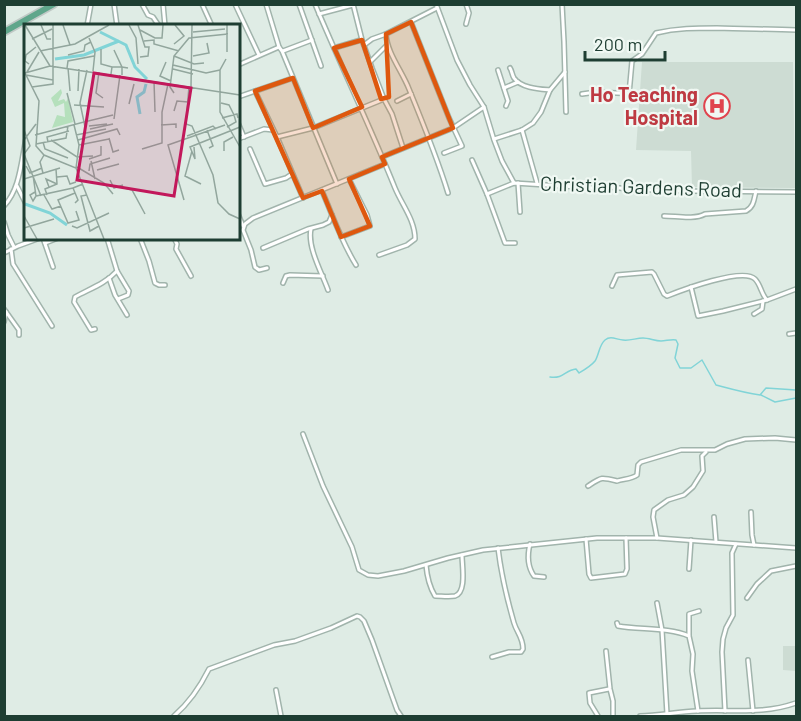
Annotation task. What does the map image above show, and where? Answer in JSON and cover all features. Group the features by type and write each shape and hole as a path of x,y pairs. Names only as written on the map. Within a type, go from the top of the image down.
{"main road":[{"path":"4,32 54,4"}],"street":[{"path":"87,24 91,4"},
{"path":"114,4 117,24"},
{"path":"142,4 148,15 153,17 158,24"},
{"path":"163,4 165,24"},
{"path":"202,4 211,24"},
{"path":"235,4 259,55"},
{"path":"266,4 281,49 337,184"},
{"path":"299,4 321,66"},
{"path":"315,4 410,216 415,232 416,239 380,255"},
{"path":"466,4 469,13 466,24"},
{"path":"562,4 566,112"},
{"path":"319,14 353,5 362,40 403,148"},
{"path":"364,45 372,39 411,22 436,6 457,60 484,107 494,140 516,183 520,212"},
{"path":"411,22 462,146 444,153"},
{"path":"629,94 632,61 642,54 656,33 672,28 796,30"},
{"path":"386,34 387,45 411,94 438,159 448,193"},
{"path":"240,64 259,55 312,40"},
{"path":"334,48 362,40"},
{"path":"370,62 387,45"},
{"path":"510,68 518,82 532,88 550,90"},
{"path":"498,70 508,101 507,106"},
{"path":"494,140 529,127 544,107 550,90 565,72"},
{"path":"240,96 293,78"},
{"path":"504,88 518,82"},
{"path":"255,91 303,198"},
{"path":"397,101 411,94"},
{"path":"582,94 637,94"},
{"path":"277,137 313,128 384,99"},
{"path":"382,156 453,128 484,107"},
{"path":"240,129 243,137"},
{"path":"240,138 264,129 273,130"},
{"path":"522,130 537,184"},
{"path":"4,206 17,186 24,148"},
{"path":"250,149 265,184 292,174"},
{"path":"472,160 488,194 505,243 514,243"},
{"path":"243,227 253,218 386,164"},
{"path":"342,237 370,226 349,179"},
{"name":"Christian Gardens Road","path":"488,194 516,183 594,188 796,192"},
{"path":"17,186 24,200"},
{"path":"322,190 344,246 356,265"},
{"path":"664,216 695,217 705,214 746,211 753,204 756,190"},
{"path":"263,248 329,222 332,215"},
{"path":"240,219 256,269 267,268"},
{"path":"4,222 13,248 13,264 52,326"},
{"path":"311,229 312,250 328,290"},
{"path":"4,254 13,248 43,240 53,267"},
{"path":"108,240 117,271 129,291 128,295 118,299"},
{"path":"141,240 155,283 165,285"},
{"path":"175,240 176,249 190,276"},
{"path":"95,330 91,330 87,325 74,302 75,297 96,287 117,271"},
{"path":"612,286 617,275 649,271 654,274 665,296 711,280 750,276 757,282 765,300 762,309 754,314"},
{"path":"283,283 286,276 290,275 323,276"},
{"path":"109,278 115,295 127,315"},
{"path":"692,287 698,316 765,300 796,289"},
{"path":"4,322 5,310"},
{"path":"5,310 19,330 19,335"},
{"path":"789,334 796,333"},
{"path":"303,434 323,486 352,547 359,570 368,575 378,576 498,548 586,539 657,538 796,548"},
{"path":"588,486 606,477 617,482 633,477 637,475 640,462 677,451 715,450 745,439 796,440"},
{"path":"657,538 654,510 668,500 684,495 693,486 703,471 702,456 708,451"},
{"path":"751,513 754,545"},
{"path":"714,517 716,542"},
{"path":"586,539 591,578 625,574 627,569 626,538"},
{"path":"689,569 691,540"},
{"path":"530,544 528,559 532,573 534,576 544,577"},
{"path":"725,711 723,646 726,628 733,615 732,553 736,544"},
{"path":"492,657 509,652 521,652 524,647 520,632 514,623 498,548"},
{"path":"426,565 427,577 435,596 452,597 461,592 462,555"},
{"path":"747,598 757,584 771,571 796,566"},
{"path":"657,603 662,630 667,714"},
{"path":"698,711 692,670 693,654 689,636 689,614 699,611"},
{"path":"174,717 189,701 209,669 274,645 294,641 331,628 357,616 364,621 400,716"},
{"path":"617,623 618,626 662,630 689,636"},
{"path":"606,651 613,717"},
{"path":"748,660 753,711"},
{"path":"598,717 590,704 589,693 610,689"},
{"path":"276,690 281,717"},
{"path":"640,717 698,711 773,710 796,703"}],"highlighted area":[{"path":"411,22 453,128 382,157 385,164 349,179 370,226 341,237 322,191 303,198 255,91 293,78 313,128 362,107 334,48 362,40 381,99 389,97 386,34"}],"shaded area":[{"name":"Ho Teaching Hospital","path":"642,62 793,62 795,188 692,187 691,151 636,150"},
{"path":"783,646 796,646 796,671 783,670"}],"waterway":[{"path":"550,377 558,377 576,369 579,373 587,368 595,361 601,345 607,339 643,338 659,341 676,340 678,344 675,358 680,368 691,368 702,360 716,385 760,395 766,388 796,390"},
{"path":"761,395 775,402 796,398"}],"place":[{"name":"Ho Teaching Hospital","path":"717,106"}]}
